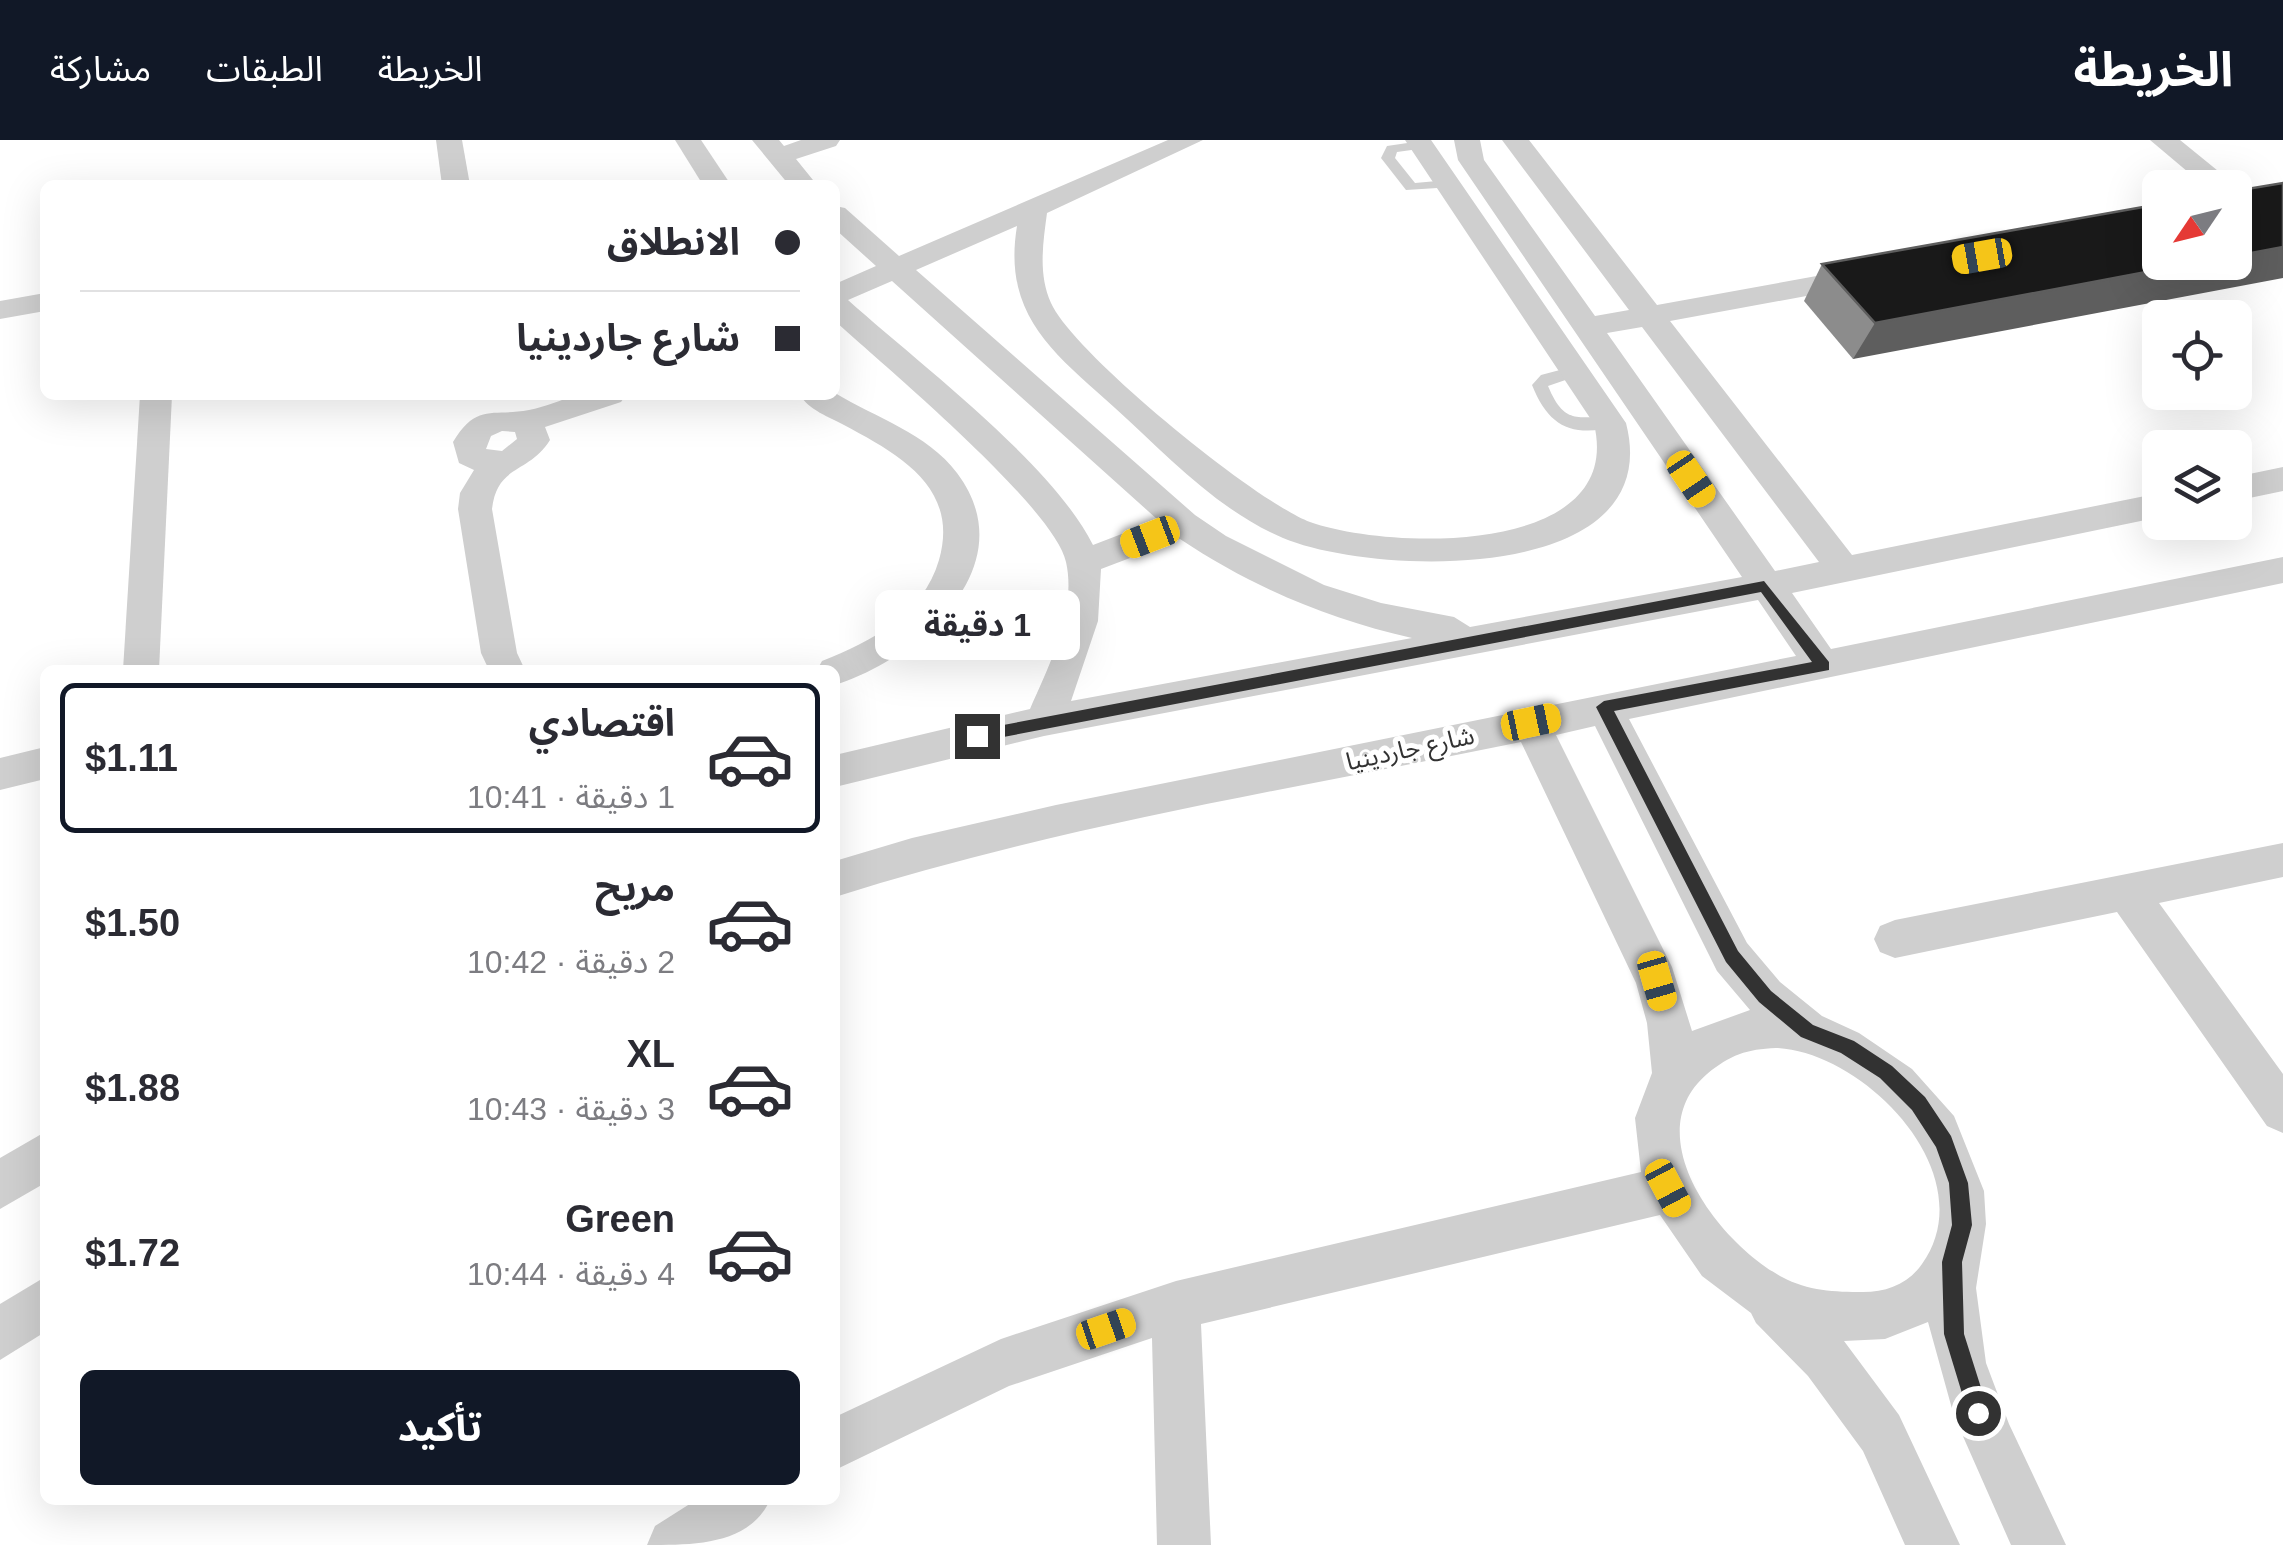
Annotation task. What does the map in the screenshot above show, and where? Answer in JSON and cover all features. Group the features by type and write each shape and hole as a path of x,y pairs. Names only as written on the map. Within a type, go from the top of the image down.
{"street":[{"path":"450,140 455,180"},
{"path":"688,140 714,180"},
{"path":"771,149 827,140"},
{"path":"840,309 896,270 1190,140"},
{"path":"1467,140 1471,160 1764,586 1824,666"},
{"path":"1515,140 1844,570"},
{"path":"2163,140 2202,170"},
{"path":"1034,208 1025,274 1036,308 1058,340 1216,481 1254,508 1300,531 1351,546 1405,553 1458,552 1510,544 1554,528 1587,508 1608,482 1616,453 1610,423 1419,142"},
{"path":"771,149 799,180"},
{"path":"840,219 1183,524 1232,558 1288,587 1350,610 1417,627 1486,636"},
{"path":"1587,326 1893,271"},
{"path":"0,310 40,303"},
{"path":"840,312 1061,516 1084,562 1074,638 1044,721"},
{"path":"140,665 156,400"},
{"path":"505,665 499,653 475,508 494,463 470,455 473,435 498,420 527,422 595,400"},
{"path":"824,400 932,465 950,488 960,515 958,559 937,603 912,630 878,652 840,669"},
{"path":"2252,486 2283,480"},
{"path":"840,770 1044,721 1764,586 2142,509"},
{"path":"1084,562 1183,524"},
{"name":"شارع جاردينيا","path":"840,877 912,855 1056,822 2283,570"},
{"path":"1604,707 1732,957 1765,996 1807,1031"},
{"path":"1531,722 1657,981 1669,1023 1674,1075"},
{"path":"0,774 40,764"},
{"path":"1895,939 2129,895 2283,860"},
{"path":"2129,895 2283,1111"},
{"path":"1934,1545 1881,1432 1826,1358 1763,1296 1722,1266 1690,1230 1668,1188 1659,1147 1660,1108 1674,1075 1698,1050 1729,1034 1766,1028 1807,1031 1848,1047 1886,1072 1919,1104 1944,1142 1959,1183 1962,1225 1952,1262 1954,1334 1978,1413 2039,1545"},
{"path":"0,1186 40,1158"},
{"path":"840,1442 1001,1364 1176,1306 1668,1188"},
{"path":"1763,1296 1824,1316 1854,1320 1896,1313 1930,1293 1952,1262"},
{"path":"0,1335 40,1305"},
{"path":"1176,1306 1184,1545"},
{"path":"674,1545 736,1505"}],"building":[{"path":"2283,183 2283,247 2252,253 2252,188"},
{"path":"2142,207 2142,273 1875,323 1822,264"}],"route":[{"path":"977,736 1764,586 1824,666 1604,707 1732,957 1765,996 1807,1031 1848,1047 1886,1072 1919,1104 1944,1142 1959,1183 1962,1225 1952,1262 1954,1334 1978,1413"}]}
